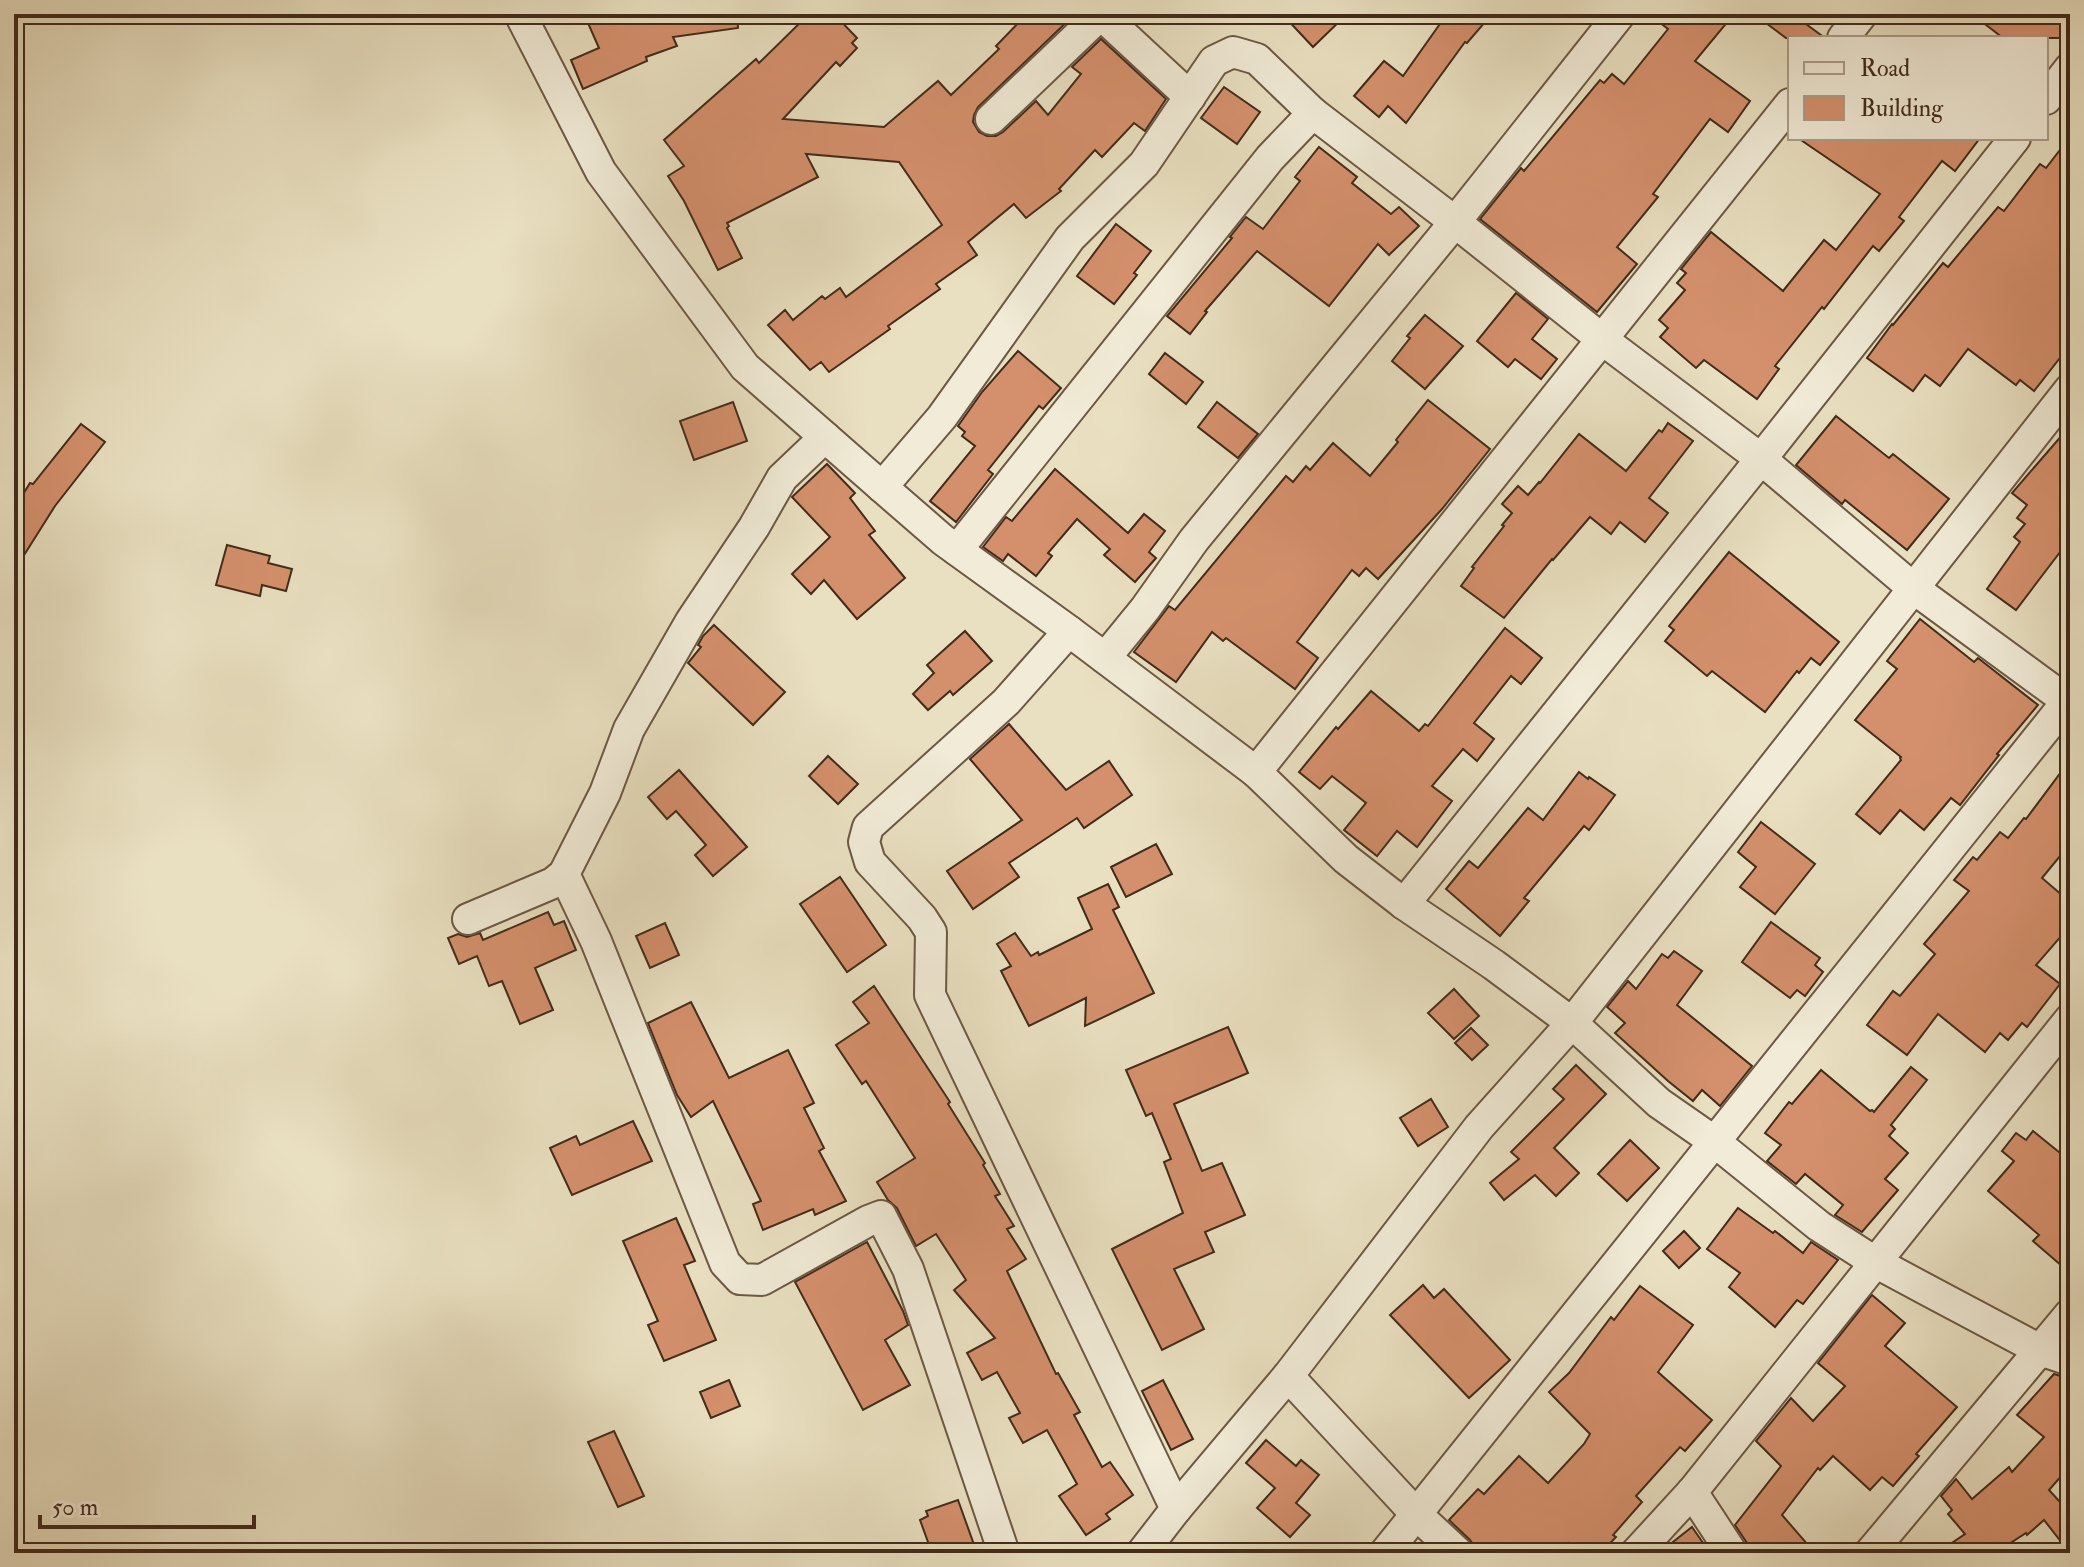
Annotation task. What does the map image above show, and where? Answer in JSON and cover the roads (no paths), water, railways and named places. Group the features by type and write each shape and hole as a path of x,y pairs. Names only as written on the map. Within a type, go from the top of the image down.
{"street":[{"path":"520,14 601,172 745,367 882,487 957,550 1256,772 1346,859 1572,1023 1659,1103 1715,1142 1819,1226 1875,1262 2040,1350 2070,1360"},
{"path":"1105,658 1145,609 1194,540 1455,222 1620,14"},
{"path":"1845,36 1862,14"},
{"path":"991,119 1099,16 1106,19 1190,97"},
{"path":"882,487 942,417 1070,238 1144,164 1214,61 1233,52 1257,59 1313,113 1761,459 1913,588 2069,701 1385,1553"},
{"path":"2048,96 2070,68"},
{"path":"1256,772 1788,107"},
{"path":"957,550 1270,158 1313,113"},
{"path":"1404,904 2013,140"},
{"path":"1142,1553 1288,1376 1479,1127 1572,1023 2070,389"},
{"path":"468,919 553,883 570,866 605,793 629,729 691,621 754,527 782,478 825,437"},
{"path":"1069,631 1006,702 868,827 864,842 870,862 922,918 931,932 930,995 1176,1509"},
{"path":"564,874 596,941 725,1263 740,1279 762,1280 881,1216 908,1269 1004,1553"},
{"path":"1636,1553 1692,1492 2070,1019"},
{"path":"1870,1553 2070,1314"},
{"path":"1288,1376 1416,1514 1458,1553"},
{"path":"1692,1492 1732,1553"}]}
